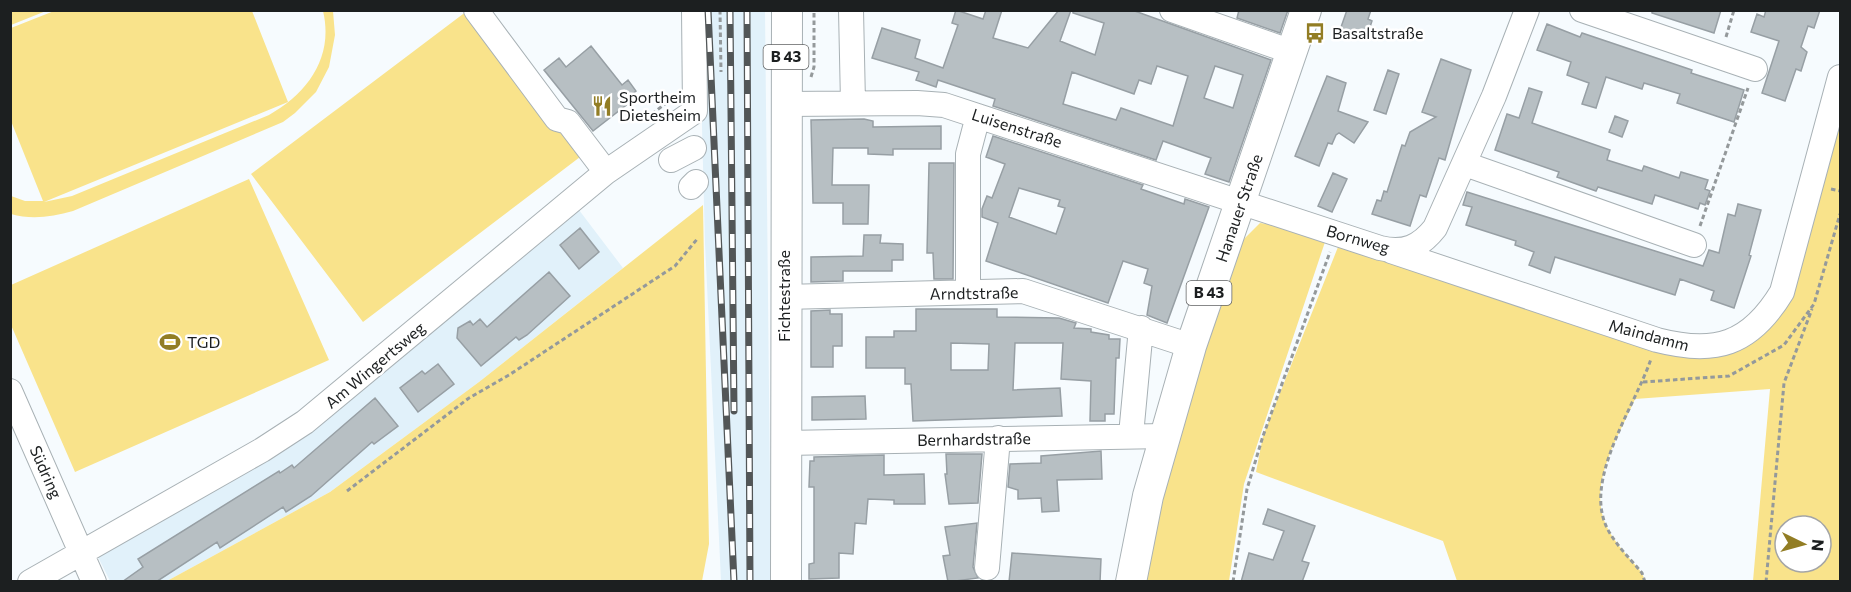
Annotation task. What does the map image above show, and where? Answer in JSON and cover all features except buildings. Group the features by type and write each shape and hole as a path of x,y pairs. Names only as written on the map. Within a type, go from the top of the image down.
{"main road":[{"name":"Fichtestraße","path":"786,10 784,297 786,582"},
{"name":"Hanauer Straße","path":"1131,582 1148,496 1191,346 1306,10"}],"street":[{"path":"476,10 557,119 568,122 606,172"},
{"name":"Am Wingertsweg","path":"30,582 262,450 305,422 606,172 695,111 694,10"},
{"path":"851,10 853,103"},
{"path":"1172,10 1292,52"},
{"name":"Bornweg","path":"1241,201 1391,251 1420,245 1435,228 1465,164 1527,10"},
{"path":"1582,10 1755,69"},
{"name":"Maindamm","path":"1391,251 1657,340 1693,348 1726,343 1747,333 1771,310 1782,292 1840,77"},
{"name":"Luisenstraße","path":"785,104 932,104 978,116 1241,201"},
{"path":"968,292 968,154 978,116"},
{"path":"671,160 694,148"},
{"path":"1465,164 1694,245"},
{"name":"Arndtstraße","path":"784,297 1023,291 1191,346"},
{"path":"1131,435 1141,328"},
{"name":"Südring","path":"10,391 96,582"},
{"name":"Bernhardstraße","path":"785,443 1164,436"},
{"path":"987,568 998,438"}],"path":[{"path":"720,10 721,72"},
{"path":"811,78 814,67 814,10"},
{"path":"1719,57 1734,10"},
{"path":"1694,245 1755,69"},
{"path":"1233,582 1247,489 1263,436 1336,234"},
{"path":"347,491 469,398 509,375 667,271 698,238"},
{"path":"1766,582 1784,383 1814,304"},
{"path":"1645,582 1642,573 1609,531 1603,517 1600,499 1608,461 1643,382 1657,340"}],"shaded area":[{"path":"11,10 46,10 46,11 11,25"},
{"path":"54,11 252,11 288,102 306,85 321,58 325,44 323,11 333,11 335,35 329,67 316,92 283,122 73,211 42,217 26,217 11,214 11,196 25,201 43,201 11,121 11,28","holes":["288,102 269,115 72,196 44,202"]},
{"path":"467,11 580,157 363,322 251,174"},
{"path":"699,11 765,11 771,581 721,581 705,243"},
{"path":"1840,77 1840,581 1753,581 1770,389 1635,399 1609,456 1601,487 1600,502 1606,525 1620,547 1642,573 1645,581 1457,581 1443,541 1256,472 1263,436 1338,247 1676,345 1760,321"},
{"name":"TGD","path":"249,179 329,360 75,472 11,325 11,285"},
{"path":"703,205 709,544 702,581 167,581 330,492 479,382"},
{"path":"579,210 623,268 479,382 330,492 167,581 110,581 97,555 310,431"},
{"path":"1260,223 1282,226 1326,239 1244,484 1229,581 1145,582 1178,427 1242,241"}],"railway":[{"path":"708,10 734,582"},
{"path":"730,10 734,411"},
{"path":"747,10 750,582"}],"place":[{"name":"Basaltstraße","path":"1315,33"},
{"name":"Sportheim Dietesheim","path":"602,106"},
{"name":"TGD","path":"170,342"}]}
